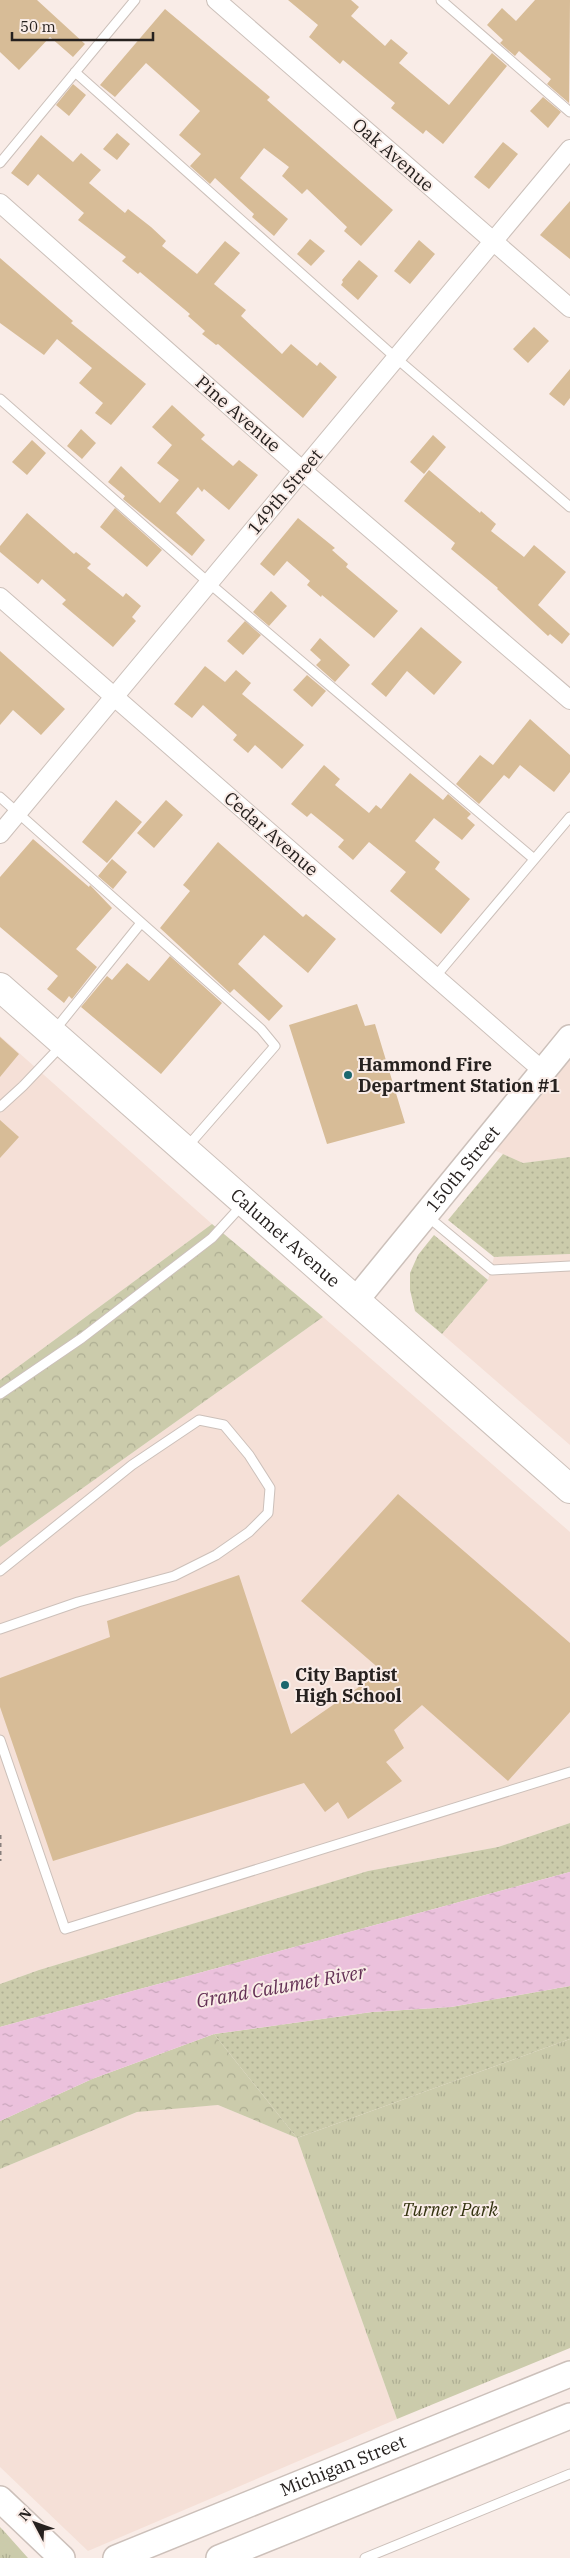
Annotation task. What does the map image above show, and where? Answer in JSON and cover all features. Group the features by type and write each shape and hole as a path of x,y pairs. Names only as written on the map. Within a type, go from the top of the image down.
{"main road":[{"name":"Calumet Avenue","path":"0,987 570,1489"},
{"name":"150th Street","path":"356,1300 570,1038"},
{"name":"Michigan Street","path":"116,2558 570,2374"},
{"path":"219,2558 570,2416"},
{"path":"0,2499 62,2558"}],"street":[{"name":"Oak Avenue","path":"216,0 570,308"},
{"name":"149th Street","path":"0,834 570,149"},
{"name":"Pine Avenue","path":"0,203 303,471 570,700"},
{"name":"Cedar Avenue","path":"0,597 543,1071"}],"lane":[{"path":"0,163 134,0"},
{"path":"441,0 570,112"},
{"path":"75,72 396,358 570,507"},
{"path":"0,398 209,583 534,859"},
{"path":"0,797 261,1029 274,1046 185,1149"},
{"path":"435,977 570,817"},
{"path":"0,1107 23,1086 142,923"},
{"path":"0,1394 82,1338 212,1238 245,1202"},
{"path":"425,1215 492,1270 570,1266"},
{"path":"0,1571 132,1465 199,1420 224,1425 249,1455 270,1488 268,1513 249,1532 216,1555 174,1576 78,1602 0,1629"},
{"path":"0,1740 65,1929 570,1772"},
{"path":"365,2558 570,2474"}],"path":[{"path":"0,1835 0,1861"}],"shaded area":[{"path":"0,1036 212,1224 0,1380"},
{"path":"570,1040 570,1157 523,1163 483,1145"},
{"path":"570,1254 570,1445 442,1334 488,1280 494,1257"},
{"name":"City Baptist High School","path":"323,1317 570,1532 570,1823 498,1847 368,1871 39,1970 0,1984 0,1547"},
{"path":"218,2105 297,2138 397,2419 88,2551 0,2467 0,2169 142,2110"}],"green space":[{"path":"503,1154 523,1163 570,1157 570,1254 494,1257 448,1220"},
{"path":"212,1224 323,1317 0,1547 0,1380"},
{"path":"434,1235 488,1280 442,1334 415,1311 410,1290 410,1273 418,1255"},
{"path":"570,1823 570,1872 0,2027 0,1984 39,1970 368,1871 498,1847"},
{"path":"570,1986 570,2039 297,2138 214,2034 372,2012 451,2007"},
{"path":"214,2034 297,2138 218,2105 137,2112 0,2169 0,2121 92,2079"},
{"name":"Turner Park","path":"570,2039 570,2348 397,2419 297,2138"},
{"path":"0,2527 3,2530 28,2558 0,2558"}],"water":[{"name":"Grand Calumet River","path":"570,1872 570,1986 451,2007 372,2012 214,2034 92,2079 0,2121 0,2027"}],"building":[{"path":"0,0 37,0 85,44 73,57 50,37 19,70 0,52"},
{"path":"288,0 351,0 359,7 351,16 385,46 391,39 408,53 399,63 449,105 492,53 507,66 443,144 426,130 423,134 391,108 395,103 343,60 340,64 309,37 318,25"},
{"path":"535,0 570,0 569,103 547,84 551,79 519,51 515,56 500,43 503,40 487,25 502,8 516,21"},
{"path":"165,9 270,97 267,100 393,210 361,246 344,231 347,227 307,189 302,194 282,176 289,167 264,148 240,178 288,219 274,236 252,217 254,214 215,178 210,184 190,166 201,154 179,135 200,111 146,63 115,97 100,85"},
{"path":"73,84 86,95 69,116 56,105"},
{"path":"543,97 561,112 548,128 530,111"},
{"path":"117,133 130,144 117,160 103,149"},
{"path":"41,135 73,162 81,153 101,170 89,183 125,213 128,209 151,227 166,241 162,246 197,274 225,241 240,253 214,284 246,310 241,316 282,354 291,344 317,366 320,362 337,377 303,418 218,344 216,345 202,334 205,331 188,316 190,314 140,272 138,274 122,261 126,257 78,220 84,213 38,174 28,186 11,173"},
{"path":"503,142 518,154 489,189 474,177"},
{"path":"570,201 570,259 540,235"},
{"path":"310,239 325,251 311,266 297,254"},
{"path":"419,240 435,254 410,284 394,271"},
{"path":"0,258 73,321 71,323 146,384 111,425 95,413 103,403 79,383 92,368 57,339 44,355 0,323"},
{"path":"359,260 378,276 358,300 341,285 342,280"},
{"path":"534,327 549,341 528,363 513,349"},
{"path":"570,369 570,398 564,406 549,394"},
{"path":"172,405 205,435 201,439 233,466 239,460 258,475 229,510 204,489 202,492 198,487 176,513 205,540 192,556 123,499 125,496 108,482 121,466 160,503 179,480 157,463 172,445 152,427"},
{"path":"81,429 96,443 82,459 67,446"},
{"path":"433,435 446,447 424,474 410,462"},
{"path":"32,440 46,453 27,475 12,462"},
{"path":"429,470 496,524 491,531 524,557 534,545 566,572 538,605 570,634 562,644 550,634 548,636 498,588 451,549 455,543 404,501"},
{"path":"115,508 162,550 147,567 100,527"},
{"path":"27,513 74,554 76,552 91,564 87,568 123,597 126,593 141,606 132,617 136,621 113,647 62,604 66,600 42,579 38,584 0,552 0,546"},
{"path":"298,518 335,548 332,550 348,564 346,567 398,611 374,638 307,585 310,581 287,561 274,576 260,564"},
{"path":"271,591 287,606 269,626 253,612"},
{"path":"245,621 261,635 243,655 227,641"},
{"path":"421,627 462,662 434,695 407,671 386,697 371,684"},
{"path":"320,638 350,665 335,682 316,665 321,660 310,650"},
{"path":"0,651 65,709 41,735 13,710 0,725"},
{"path":"205,666 225,682 236,670 251,683 242,694 304,745 282,769 255,745 248,753 233,740 237,735 203,705 192,718 174,704"},
{"path":"307,675 326,691 312,707 293,690"},
{"path":"530,719 570,755 570,772 554,792 520,765 509,779 504,775 479,804 456,784 480,755 493,765"},
{"path":"324,765 340,779 335,785 369,813 376,805 381,809 410,773 443,800 448,794 471,814 467,818 475,825 462,840 434,818 415,841 440,862 435,869 470,899 441,934 390,891 406,872 369,842 353,860 338,847 344,840 311,813 307,817 291,804"},
{"path":"116,800 142,822 107,863 82,842"},
{"path":"166,800 183,815 154,848 137,833"},
{"path":"33,839 89,887 90,885 112,908 76,949 97,967 72,999 69,996 64,1003 47,989 58,976 0,927 0,877"},
{"path":"218,842 303,917 306,914 336,939 308,973 264,935 238,964 283,1006 269,1021 234,989 230,993 160,928 190,891 183,885"},
{"path":"112,859 127,872 113,889 98,876"},
{"path":"170,956 222,1003 161,1074 81,1007 107,976 112,980 127,963 149,981"},
{"name":"Hammond Fire Department Station #1","path":"357,1004 365,1026 375,1024 405,1123 327,1144 289,1025"},
{"path":"0,1037 19,1054 0,1077"},
{"path":"0,1120 19,1137 0,1158"},
{"path":"398,1494 570,1643 570,1712 508,1781 422,1705 394,1730 404,1748 386,1762 402,1781 348,1819 338,1802 325,1812 304,1783 53,1861 0,1707 0,1678 110,1637 107,1621 239,1575 291,1734 382,1671 301,1601"}],"place":[{"name":"Hammond Fire Department Station #1","path":"348,1075"},
{"name":"City Baptist High School","path":"285,1685"}]}
